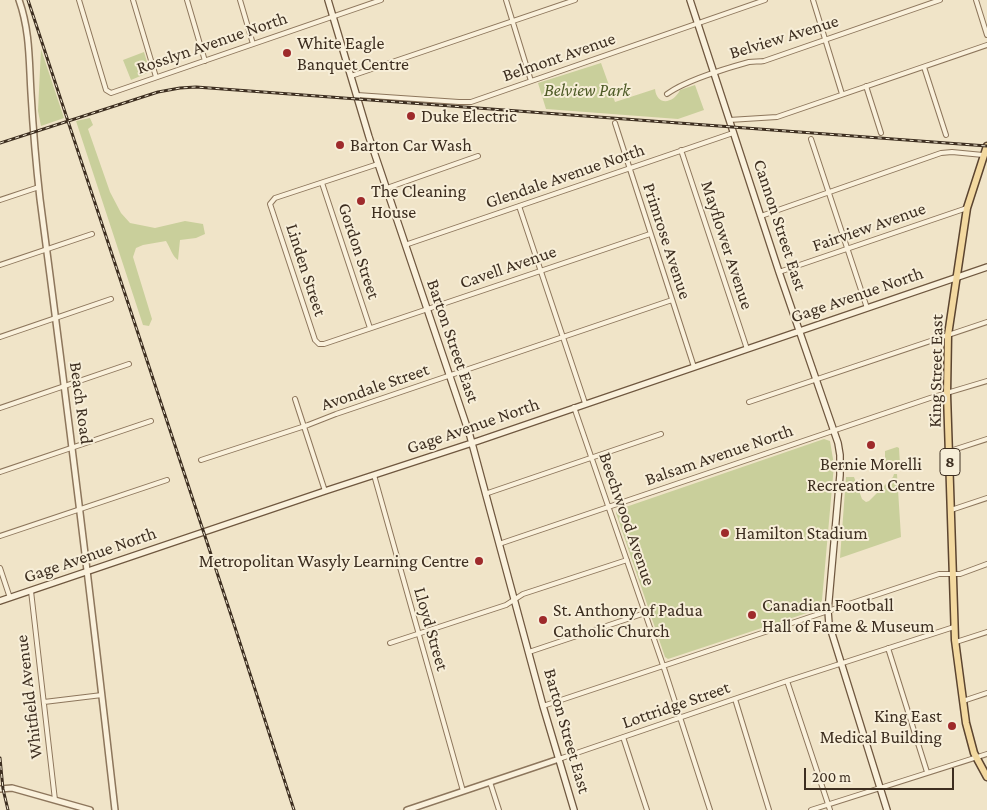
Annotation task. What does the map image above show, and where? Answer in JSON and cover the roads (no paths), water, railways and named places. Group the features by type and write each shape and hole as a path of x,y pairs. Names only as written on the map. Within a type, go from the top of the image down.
{"main road":[{"name":"Barton Street East","path":"328,0 378,164 472,442 543,706 574,810"},
{"name":"Cannon Street East","path":"690,0 779,272 834,431 840,456 840,475 828,611 830,631 887,810"},
{"name":"King Street East","path":"987,146 967,208 948,335 947,394 954,627 969,737 976,757 987,777"},
{"name":"Gage Avenue North","path":"0,601 987,266"}],"street":[{"name":"Beach Road","path":"19,0 28,31 31,100 39,187 73,448 116,810"},
{"name":"Rosslyn Avenue North","path":"79,0 106,90 111,93 381,0"},
{"path":"133,0 156,77"},
{"path":"187,0 205,61"},
{"path":"240,0 253,44"},
{"path":"506,0 531,81"},
{"path":"351,76 575,0"},
{"name":"Belmont Avenue","path":"357,95 471,102 765,0"},
{"path":"813,0 842,94"},
{"name":"Belview Avenue","path":"667,94 677,87 714,74 749,62 764,61 940,0"},
{"path":"976,0 987,35"},
{"path":"729,120 777,117 987,45"},
{"path":"924,67 946,135"},
{"path":"866,86 881,133"},
{"name":"Primrose Avenue","path":"615,123 694,367"},
{"name":"Glendale Avenue North","path":"405,245 733,133"},
{"path":"811,139 867,308"},
{"name":"Mayflower Avenue","path":"681,150 747,349"},
{"path":"761,216 941,153 952,152 983,155"},
{"path":"387,188 478,156"},
{"path":"322,182 378,164"},
{"name":"Linden Street","path":"317,343 314,340 270,204 275,198 322,182"},
{"name":"Gordon Street","path":"322,182 370,328"},
{"path":"0,200 39,187"},
{"path":"519,206 585,404"},
{"name":"Fairview Avenue","path":"779,272 967,208"},
{"path":"0,265 92,234"},
{"name":"Cavell Avenue","path":"317,343 324,344 650,234"},
{"path":"0,337 111,299"},
{"name":"Avondale Street","path":"201,460 672,300"},
{"path":"749,402 987,322"},
{"path":"0,408 129,364"},
{"name":"Balsam Avenue North","path":"499,544 987,381"},
{"path":"295,399 325,491"},
{"name":"Beechwood Avenue","path":"574,407 663,666 710,810"},
{"path":"0,472 151,421"},
{"path":"486,494 660,434"},
{"path":"950,451 987,439"},
{"name":"Lloyd Street","path":"374,475 463,791"},
{"path":"0,536 167,480"},
{"path":"951,510 987,498"},
{"path":"390,643 506,605 523,594 627,560"},
{"path":"543,706 940,574 964,573 987,564"},
{"path":"0,568 10,598"},
{"name":"Whitfield Avenue","path":"31,591 55,800"},
{"path":"529,652 645,613"},
{"name":"Lottridge Street","path":"407,810 954,627"},
{"path":"956,642 987,632"},
{"path":"888,648 927,772"},
{"path":"787,682 830,810"},
{"path":"963,701 987,693"},
{"path":"44,702 102,695"},
{"path":"734,700 768,810"},
{"path":"623,737 647,810"},
{"path":"811,810 987,754"},
{"path":"490,782 499,810"},
{"path":"0,789 12,788 90,810"},
{"path":"425,804 427,810"}],"railway":[{"path":"28,0 294,810"},
{"path":"0,143 158,92 196,87 987,146"},
{"path":"0,758 3,789 8,810"}],"place":[{"name":"White Eagle Banquet Centre","path":"287,53"},
{"name":"Duke Electric","path":"411,116"},
{"name":"Barton Car Wash","path":"340,145"},
{"name":"The Cleaning House","path":"361,201"},
{"name":"Bernie Morelli Recreation Centre","path":"871,445"},
{"name":"Hamilton Stadium","path":"725,533"},
{"name":"Metropolitan Wasyly Learning Centre","path":"479,561"},
{"name":"Canadian Football Hall of Fame & Museum","path":"752,615"},
{"name":"St. Anthony of Padua Catholic Church","path":"543,620"},
{"name":"King East Medical Building","path":"952,726"}],"park label":[{"name":"Belview Park","path":"587,90"}]}
